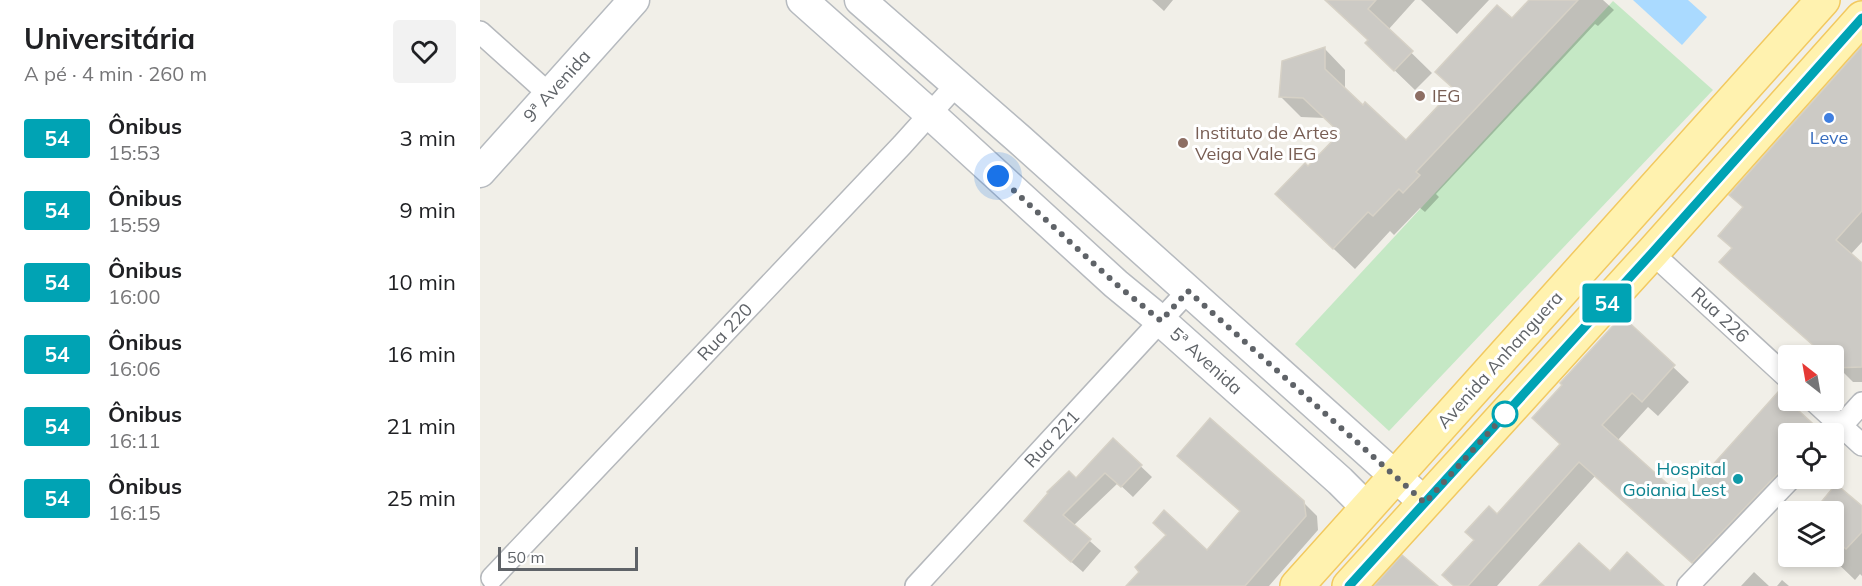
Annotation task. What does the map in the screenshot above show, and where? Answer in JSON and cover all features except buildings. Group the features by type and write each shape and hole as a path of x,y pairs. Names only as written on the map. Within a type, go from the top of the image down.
{"main road":[{"name":"9ª Avenida","path":"480,172 634,0"},
{"name":"5ª Avenida","path":"802,0 1116,284 1161,321 1340,481 1366,507"},
{"path":"860,0 1425,503"},
{"name":"Avenida Anhanguera","path":"1297,586 1823,0"},
{"path":"1349,586 1862,18"}],"street":[{"path":"480,32 550,95"},
{"name":"Rua 220","path":"491,577 956,85"},
{"name":"Rua 226","path":"1652,253 1778,369"},
{"name":"Rua 221","path":"916,586 1188,291"},
{"path":"1843,423 1862,403"},
{"path":"1822,411 1831,423"},
{"path":"1844,434 1862,445"},
{"path":"1688,586 1781,489"}],"green space":[{"path":"1613,1 1713,90 1389,431 1295,344"}],"water":[{"path":"1633,0 1688,0 1707,17 1682,45"}],"bus line":[{"name":"54","path":"1349,586 1862,18"}],"place":[{"name":"IEG","path":"1420,96"},
{"name":"Leve","path":"1829,118"},
{"name":"Instituto de Artes Veiga Vale IEG","path":"1183,143"},
{"name":"Hospital Goiania Lest","path":"1738,479"}],"route":[{"path":"998,176 1116,284 1161,321 1188,291 1425,503 1512,407 1505,414"}]}
